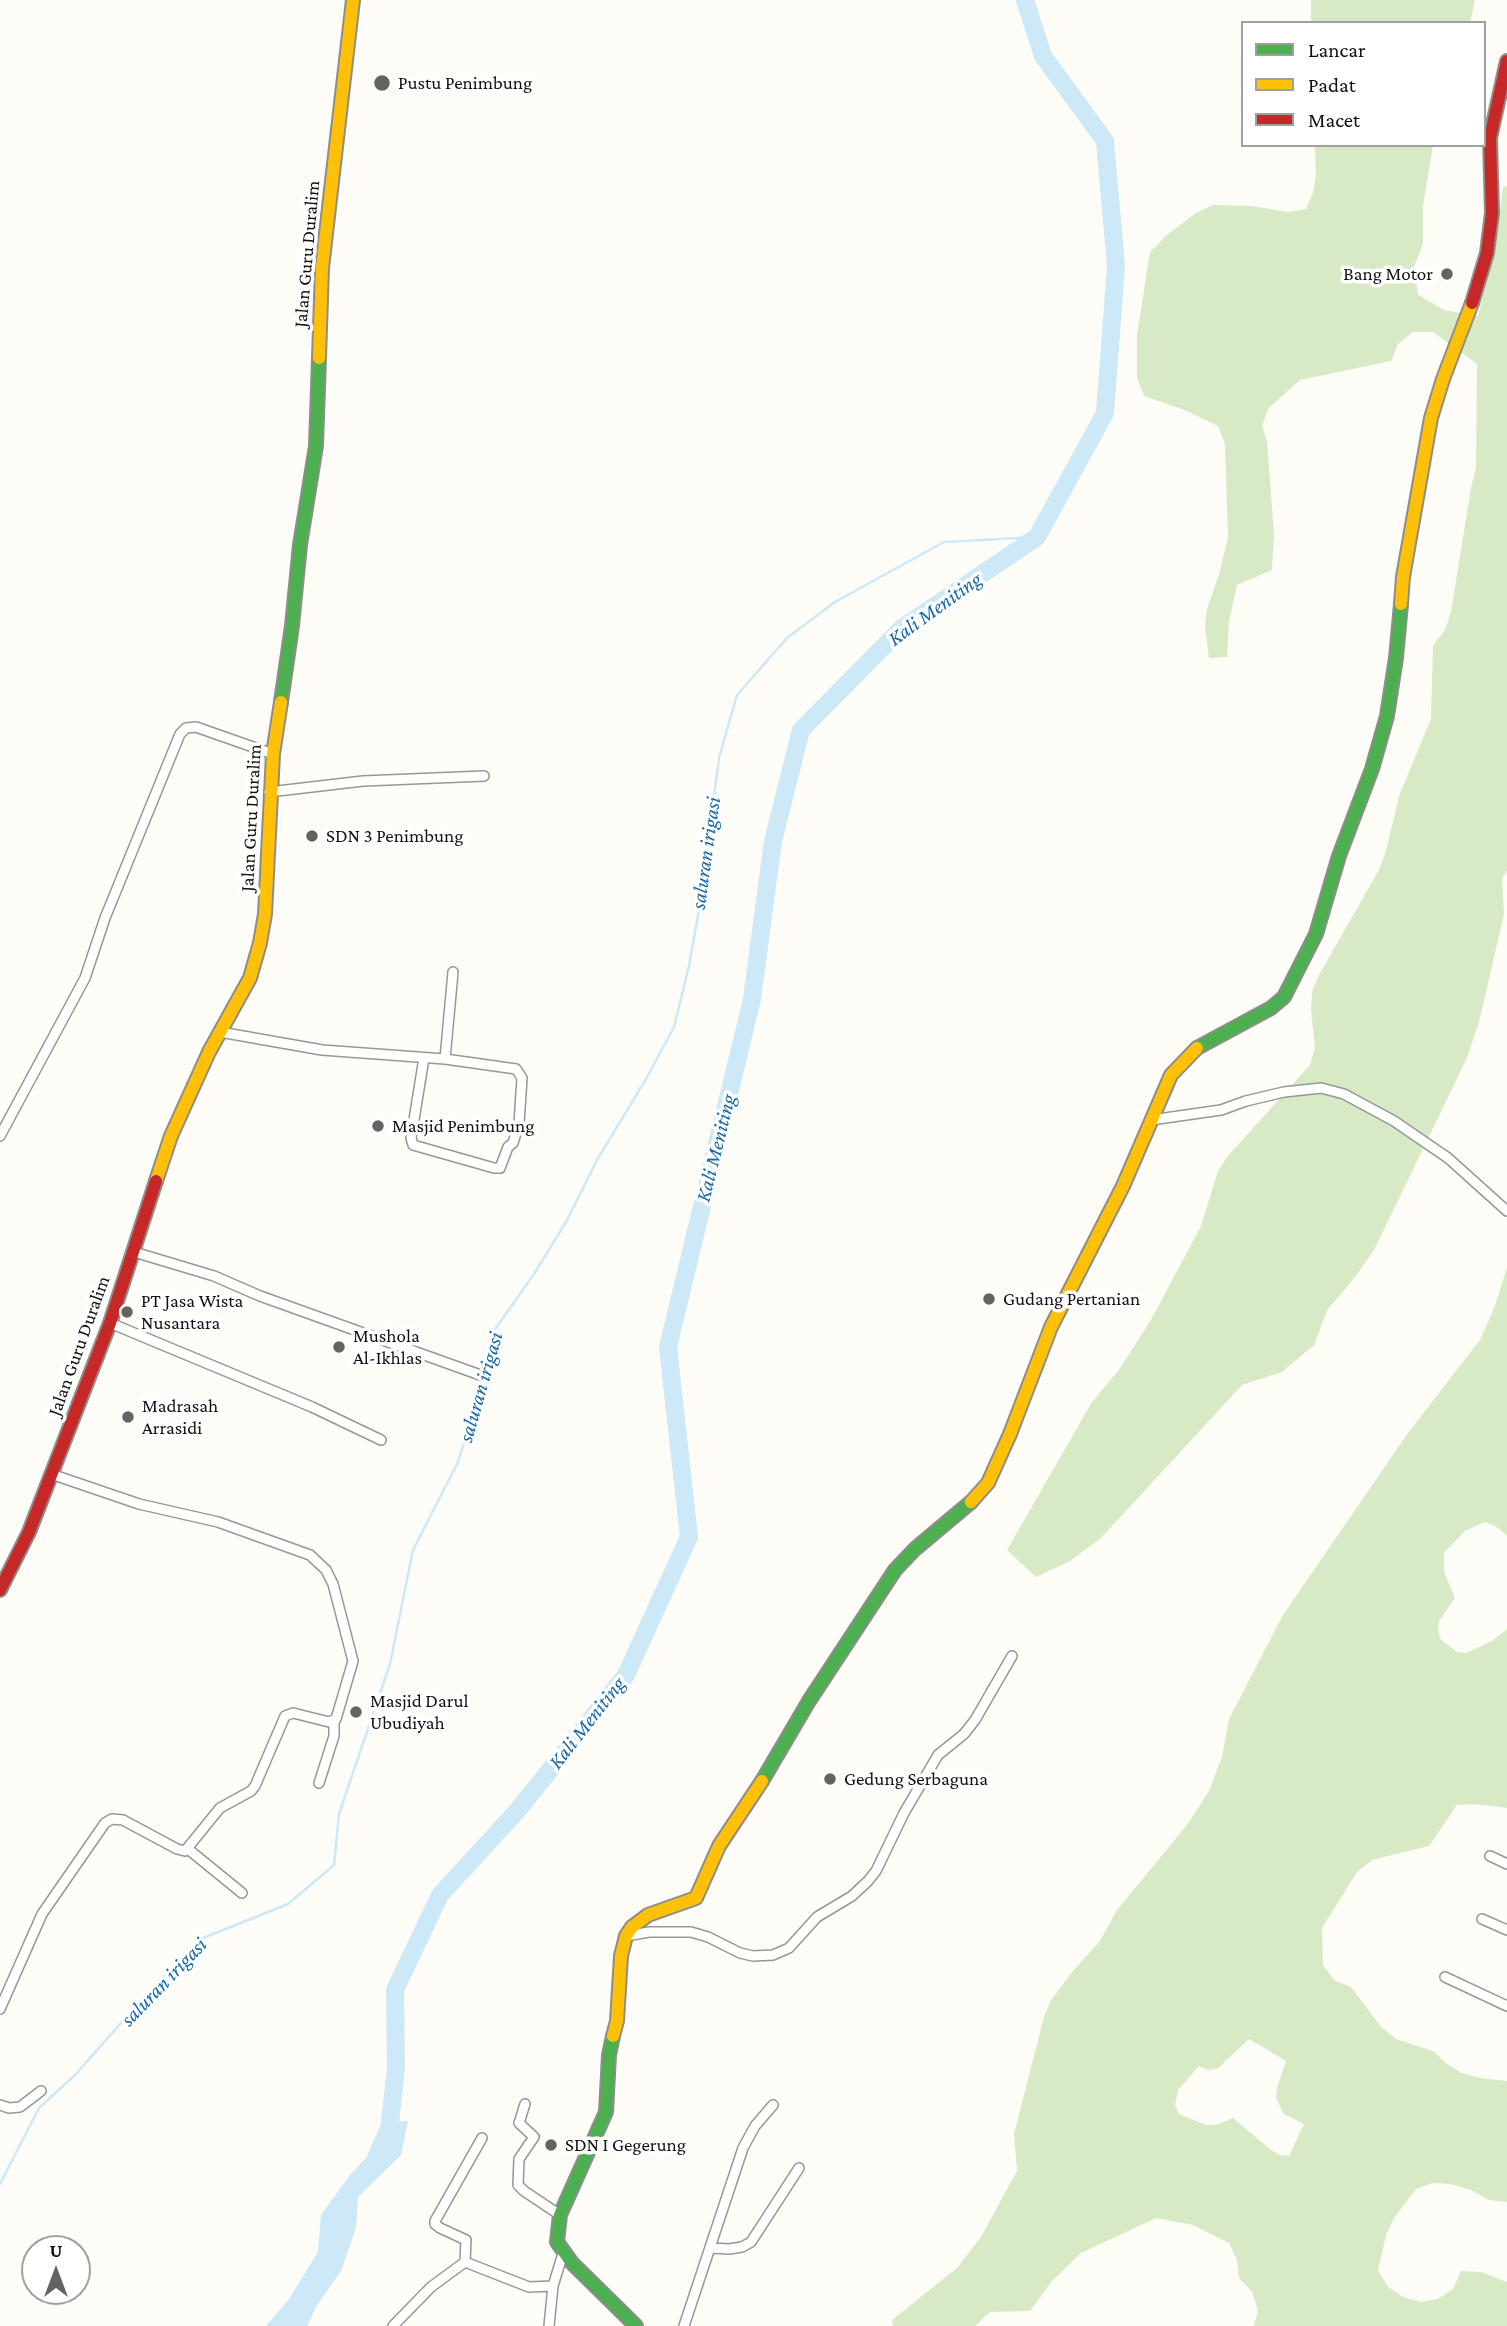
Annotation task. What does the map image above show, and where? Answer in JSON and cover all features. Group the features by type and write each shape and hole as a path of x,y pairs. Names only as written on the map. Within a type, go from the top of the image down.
{"street":[{"name":"Jalan Guru Duralim","path":"0,1590 29,1532 110,1323 171,1136 220,1032 250,978 260,943 265,906 273,754 292,626 300,545 316,446 320,293 353,0"},
{"path":"636,2326 578,2269 557,2242 557,2227 561,2215 606,2112 609,2055 617,2021 621,1956 626,1936 632,1927 648,1915 696,1898 719,1846 754,1797 809,1701 895,1570 915,1549 970,1505 988,1483 1051,1327 1123,1186 1171,1076 1190,1054 1213,1038 1271,1008 1284,997 1293,983 1316,934 1343,844 1372,769 1390,703 1403,577 1431,418 1443,379 1466,324 1487,253 1492,213 1490,138 1507,61"},
{"path":"0,1136 85,978 105,918 180,734 186,727 195,727 273,754"},
{"path":"269,792 363,781 484,776"},
{"path":"444,1059 453,972"},
{"path":"220,1032 323,1050 444,1059 514,1069 521,1075 517,1134 508,1147 500,1168 418,1148 412,1144 424,1058"},
{"path":"1152,1119 1221,1110 1284,1092 1321,1088 1344,1094 1395,1121 1448,1158 1507,1211"},
{"path":"134,1252 214,1276 260,1296 484,1376"},
{"path":"110,1323 312,1407 381,1440"},
{"path":"0,2009 41,1914 105,1823 112,1819 123,1819 184,1852 225,1804 251,1791 255,1786 285,1716 296,1713 328,1722 339,1716 353,1657 333,1584 316,1559 296,1548 236,1527 178,1511 139,1504 51,1474"},
{"path":"626,1936 649,1932 691,1932 753,1956 772,1955 789,1948 817,1917 852,1896 868,1881 938,1755 964,1734 975,1720 1012,1656"},
{"path":"319,1783 334,1736 334,1721"},
{"path":"188,1849 242,1893"},
{"path":"1490,1856 1507,1864"},
{"path":"1482,1919 1507,1930"},
{"path":"1445,1977 1507,2006"},
{"path":"0,2105 9,2108 23,2106 41,2091"},
{"path":"525,2104 519,2123 534,2137 519,2159 518,2185 561,2215"},
{"path":"684,2326 743,2148 755,2126 773,2105"},
{"path":"465,2262 466,2240 440,2228 435,2221 482,2138"},
{"path":"710,2248 729,2249 751,2242 799,2168"},
{"path":"549,2326 553,2286 564,2250"},
{"path":"465,2262 529,2287 553,2286"},
{"path":"393,2326 431,2287 465,2262"}],"green space":[{"path":"1311,0 1475,0 1470,21 1311,21"},
{"path":"1315,147 1433,147 1423,206 1423,244 1414,267 1418,295 1444,310 1478,316 1495,248 1503,187 1507,186 1507,871 1502,879 1504,914 1479,1022 1466,1060 1374,1250 1327,1310 1314,1345 1282,1372 1242,1385 1101,1538 1070,1561 1036,1577 1007,1550 1092,1402 1118,1371 1151,1320 1201,1226 1218,1171 1228,1156 1310,1065 1315,1047 1312,992 1379,870 1399,796 1431,719 1433,646 1445,630 1451,612 1476,468 1477,364 1433,332 1413,332 1398,344 1391,361 1300,380 1269,408 1262,425 1267,442 1274,534 1272,570 1237,585 1229,621 1227,657 1209,658 1205,627 1207,609 1228,537 1225,444 1218,426 1182,409 1144,396 1137,378 1137,335 1150,252 1196,213 1213,205 1252,206 1288,212 1306,209 1313,193 1316,174"},
{"path":"1507,1267 1507,1536 1497,1527 1485,1522 1465,1531 1444,1553 1444,1572 1455,1598 1439,1621 1438,1631 1441,1640 1457,1652 1466,1653 1492,1641 1507,1629 1507,1808 1457,1805 1429,1846 1372,1860 1357,1872 1322,1928 1323,1965 1334,1980 1351,1987 1381,2027 1396,2039 1433,2051 1462,2073 1507,2081 1507,2202 1489,2200 1471,2190 1451,2184 1433,2183 1416,2189 1394,2218 1386,2235 1378,2271 1388,2287 1403,2297 1420,2302 1438,2299 1453,2289 1461,2271 1481,2272 1507,2282 1507,2326 1254,2326 1258,2310 1252,2292 1239,2278 1237,2260 1229,2243 1193,2225 1156,2218 1081,2253 1052,2281 1030,2311 990,2312 975,2326 893,2326 892,2320 957,2268 981,2237 1017,2171 1014,2134 1044,2017 1051,2000 1100,1941 1117,1910 1187,1825 1209,1791 1222,1757 1229,1719 1283,1615 1408,1433 1480,1340 1495,1306","holes":["1249,2039 1286,2061 1276,2098 1284,2114 1304,2124 1289,2156 1279,2155 1270,2149 1233,2118 1216,2125 1206,2125 1179,2114 1175,2105 1178,2090 1199,2066 1208,2070 1217,2069"]}],"water":[{"path":"408,2121 401,2155 358,2197 356,2228 341,2271 317,2305 307,2326 266,2326 289,2299 318,2252 321,2215 366,2158 382,2122"}],"waterway":[{"name":"Kali Meniting","path":"385,2143 388,2141 396,2068 395,1990 440,1895 518,1810 626,1675 689,1537 668,1347 752,999 773,841 801,730 902,628 1037,537 1105,413 1116,266 1105,141 1043,56 1025,0"},
{"name":"saluran irigasi","path":"0,2184 39,2108 75,2075 152,1988 203,1938 288,1904 334,1865 339,1814 390,1664 413,1550 457,1464 486,1379 493,1332 566,1222 597,1160 674,1027 689,966 701,898 719,758 737,695 787,638 835,602 944,542 1037,537"}],"traffic: fast":[{"path":"281,702 300,545 316,446 319,358"},
{"path":"1197,1048 1271,1008 1284,997 1316,934 1339,856 1372,769 1387,716 1401,604"},
{"path":"762,1781 809,1701 895,1570 915,1549 971,1502"},
{"path":"613,2036 609,2055 606,2112 560,2215 557,2242 572,2263 636,2326"}],"traffic: slow":[{"path":"319,358 322,268 353,0"},
{"path":"1401,604 1403,577 1431,418 1472,303"},
{"path":"156,1181 171,1136 209,1052 250,978 260,943 265,914 273,754 281,702"},
{"path":"971,1502 988,1483 1051,1327 1123,1186 1171,1075 1197,1048"},
{"path":"613,2036 617,2021 621,1956 626,1936 632,1927 648,1915 696,1898 719,1846 762,1781"}],"traffic: jam":[{"path":"1472,303 1487,253 1492,213 1490,138 1507,61"},
{"path":"0,1590 29,1532 110,1323 156,1181"}],"place":[{"name":"Pustu Penimbung","path":"382,83"},
{"name":"Bang Motor","path":"1447,274"},
{"name":"SDN 3 Penimbung","path":"312,836"},
{"name":"Masjid Penimbung","path":"378,1126"},
{"name":"Gudang Pertanian","path":"989,1299"},
{"name":"PT Jasa Wista Nusantara","path":"127,1312"},
{"name":"Mushola Al-Ikhlas","path":"339,1347"},
{"name":"Madrasah Arrasidi","path":"128,1417"},
{"name":"Masjid Darul Ubudiyah","path":"356,1712"},
{"name":"Gedung Serbaguna","path":"830,1779"},
{"name":"SDN I Gegerung","path":"551,2145"}]}
